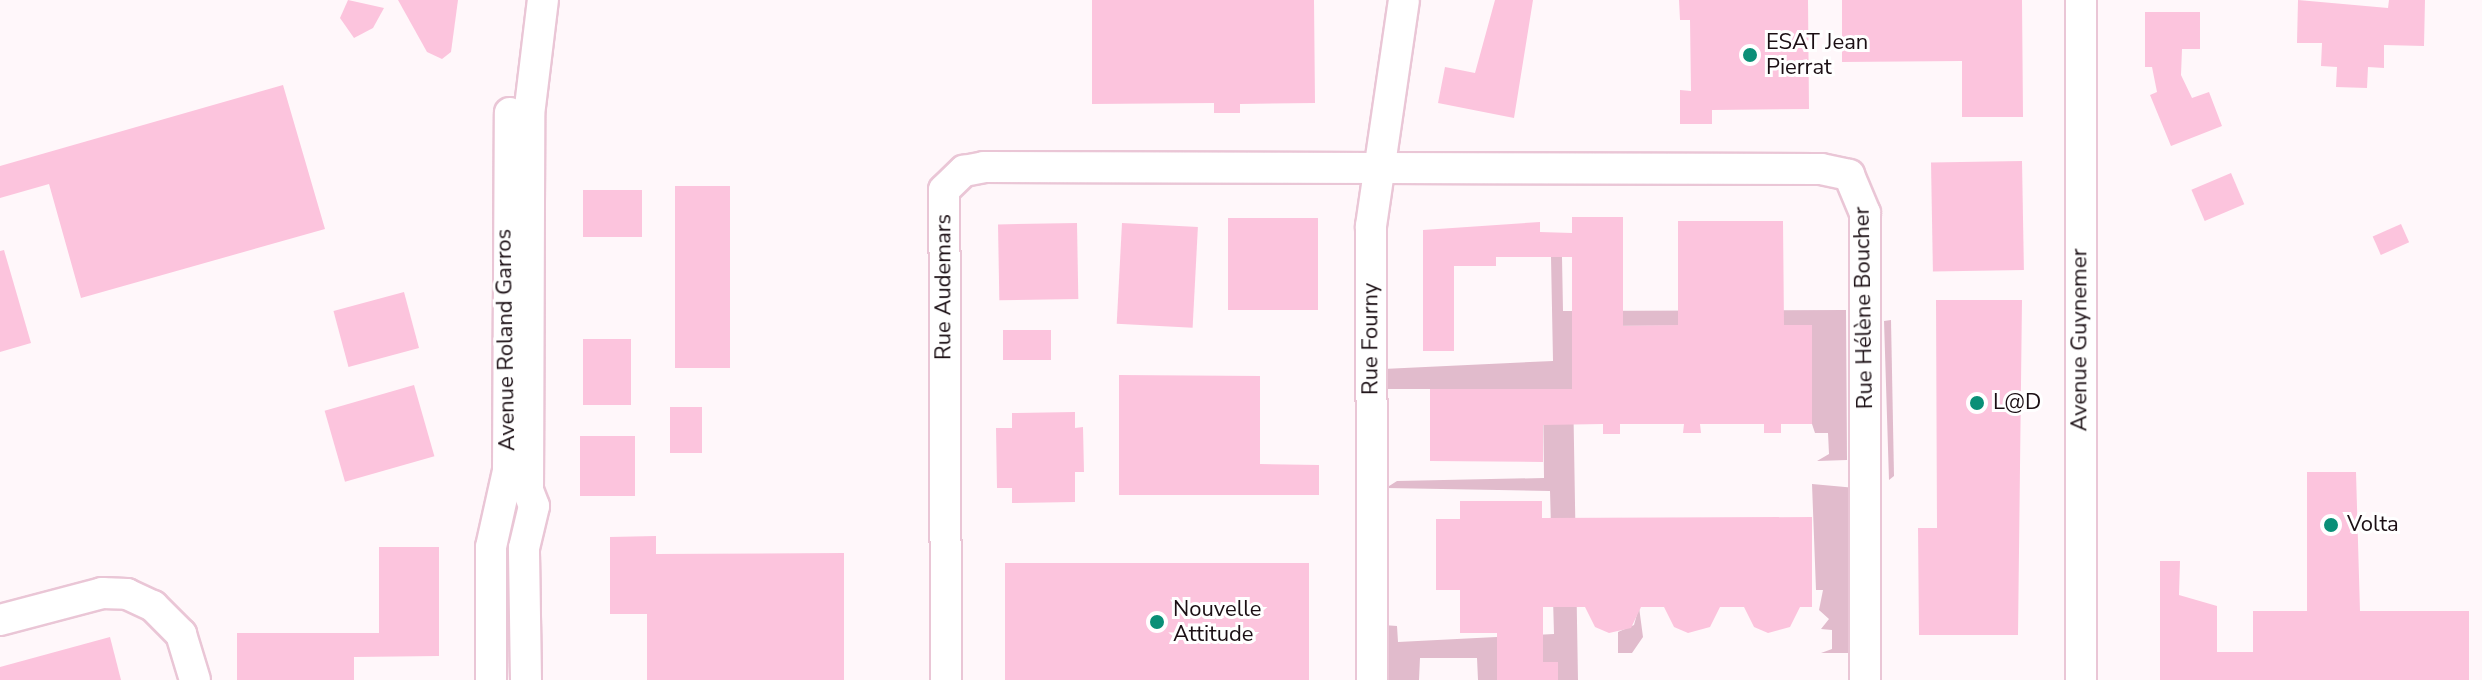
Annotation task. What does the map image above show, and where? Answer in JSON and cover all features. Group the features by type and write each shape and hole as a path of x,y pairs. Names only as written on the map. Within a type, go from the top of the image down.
{"street":[{"name":"Avenue Roland Garros","path":"493,674 491,547 508,471 505,199 527,0"},
{"name":"Avenue Roland Garros","path":"493,674 507,550 528,490 529,115 543,0"},
{"name":"Rue Fourny","path":"1372,680 1376,169 1404,0"},
{"name":"Avenue Guynemer","path":"2081,0 2081,680"},
{"name":"Rue Audemars","path":"946,680 944,190 950,180 984,167 1376,169"},
{"name":"Rue Hélène Boucher","path":"1376,169 1821,169 1857,181 1865,213 1865,680"},
{"name":"Avenue Roland Garros","path":"526,680 524,548 534,506 528,490"},
{"path":"0,620 102,593 127,594 174,625 195,680"}],"shaded area":[{"path":"1551,257 1562,257 1563,311 1846,310 1847,460 1817,461 1829,454 1828,433 1815,433 1812,424 1812,325 1572,326 1578,680 1558,680 1557,662 1497,662 1497,680 1478,680 1477,658 1420,658 1419,680 1383,680 1383,625 1397,626 1398,642 1554,634 1550,491 1386,488 1397,481 1544,478 1543,389 1383,389 1383,369 1553,361"},
{"path":"1891,320 1894,476 1889,480 1884,321"},
{"path":"1812,484 1856,488 1856,653 1821,653 1832,649 1832,630 1821,629 1829,619 1819,610 1823,590 1816,590"},
{"path":"1639,607 1643,637 1632,653 1618,653 1618,632 1634,625"}],"building":[{"path":"348,0 384,8 373,28 354,38 340,18"},
{"path":"398,0 458,0 451,52 442,59 427,52"},
{"path":"1092,0 1314,0 1315,103 1240,104 1240,113 1214,113 1214,103 1092,104"},
{"path":"1495,0 1533,0 1514,118 1438,103 1445,67 1475,73"},
{"name":"ESAT Jean Pierrat","path":"1679,0 1808,0 1809,109 1712,110 1712,124 1680,124 1680,90 1691,91 1690,20 1680,20"},
{"path":"1842,0 2022,0 2023,117 1962,117 1962,61 1842,62"},
{"path":"2298,0 2388,8 2389,0 2425,0 2424,46 2384,45 2384,68 2368,67 2367,88 2336,87 2337,67 2321,66 2322,43 2297,43"},
{"path":"2145,12 2200,12 2200,49 2182,49 2181,75 2192,98 2209,92 2222,126 2171,146 2150,95 2157,92 2152,67 2145,67"},
{"path":"283,85 325,229 81,298 49,184 0,198 0,166"},
{"path":"2022,161 2024,270 1933,272 1931,163"},
{"path":"2231,173 2244,204 2205,221 2191,190"},
{"path":"675,186 730,186 730,368 675,368"},
{"path":"583,190 642,190 642,237 583,237"},
{"path":"1572,217 1623,217 1623,326 1678,325 1678,221 1783,221 1784,325 1812,325 1812,424 1781,424 1781,433 1764,433 1764,424 1700,424 1701,433 1683,433 1684,424 1620,424 1620,434 1603,434 1603,424 1543,425 1543,462 1430,461 1430,389 1572,389 1572,257 1496,257 1496,266 1454,266 1454,351 1423,351 1423,230 1540,222 1540,232 1572,233"},
{"path":"1228,218 1318,218 1318,310 1228,310"},
{"path":"1077,223 1078,299 999,300 998,224"},
{"path":"1122,223 1198,227 1193,328 1117,324"},
{"path":"2401,224 2409,242 2381,255 2373,237"},
{"path":"4,250 31,343 0,352 0,251"},
{"path":"404,292 419,348 348,367 333,311"},
{"path":"1936,300 2022,300 2018,635 1919,635 1918,528 1937,528"},
{"path":"1003,330 1051,330 1051,360 1003,360"},
{"path":"583,339 631,339 631,405 583,405"},
{"path":"1119,375 1260,376 1260,464 1319,465 1319,495 1119,495"},
{"path":"414,385 434,456 345,482 325,411"},
{"path":"670,407 702,407 702,453 670,453"},
{"path":"1075,412 1075,428 1083,427 1084,472 1075,472 1075,502 1012,503 1012,488 997,488 996,428 1012,428 1012,413"},
{"path":"580,436 635,436 635,496 580,496"},
{"name":"Volta","path":"2307,472 2356,472 2360,611 2469,611 2469,680 2160,680 2160,561 2180,561 2179,595 2217,606 2217,652 2253,652 2253,611 2307,611"},
{"path":"1460,501 1542,501 1542,518 1812,517 1812,607 1800,607 1790,627 1768,633 1754,627 1744,607 1720,607 1710,627 1688,633 1674,627 1664,607 1641,607 1631,628 1609,633 1595,627 1585,607 1543,607 1543,662 1558,662 1558,680 1497,680 1497,633 1460,633 1460,590 1436,590 1436,519 1460,519"},
{"path":"656,536 656,554 844,553 844,680 647,680 647,614 610,614 610,537"},
{"path":"379,547 439,547 439,656 354,657 354,680 237,680 237,633 379,633"},
{"name":"Nouvelle Attitude","path":"1005,563 1309,563 1309,680 1005,680"},
{"path":"110,637 121,680 0,680 0,667"}],"place":[{"name":"ESAT Jean Pierrat","path":"1750,55"},
{"name":"L@D","path":"1977,403"},
{"name":"Volta","path":"2331,525"},
{"name":"Nouvelle Attitude","path":"1157,622"}]}
